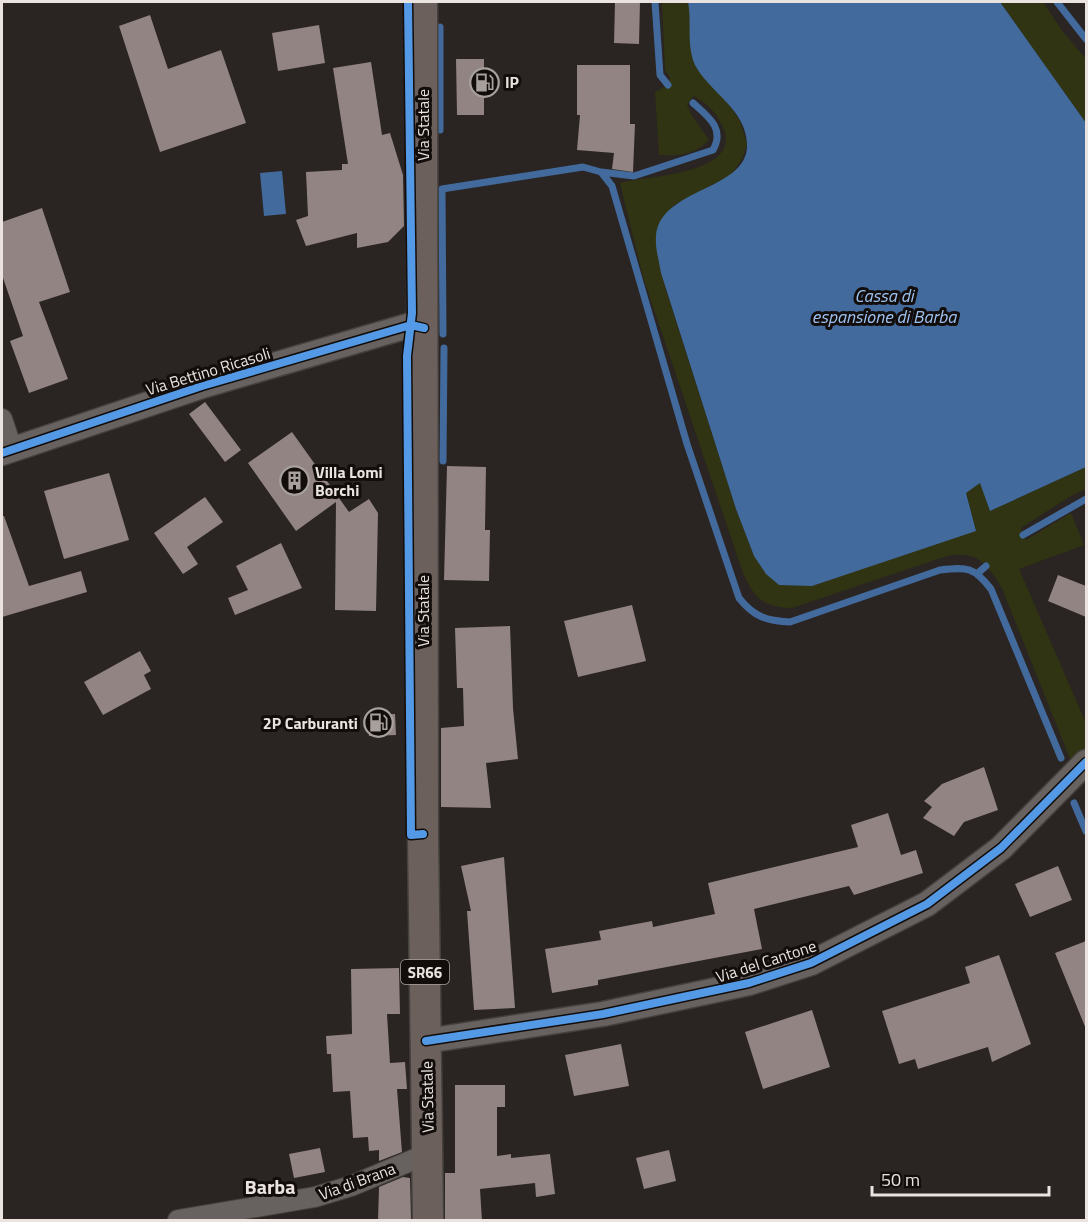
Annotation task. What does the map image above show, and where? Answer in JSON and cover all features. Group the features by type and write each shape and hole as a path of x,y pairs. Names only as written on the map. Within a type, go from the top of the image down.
{"main road":[{"name":"Via Statale","path":"422,2 423,757 428,1221"}],"street":[{"name":"Via Bettino Ricasoli","path":"2,420 7,451 213,382 411,325 424,328"},
{"name":"Via del Cantone","path":"426,1041 603,1014 682,998 749,983 811,963 927,904 1001,848 1086,762"},
{"name":"Via di Brana","path":"178,1221 315,1197 351,1186 428,1154"}],"green space":[{"path":"662,2 688,2 709,82 724,97 740,121 747,144 742,159 731,175 674,205 663,218 656,236 665,287 736,509 754,556 976,531 966,493 981,482 990,511 1086,467 1086,489 1069,497 1021,528 1026,540 1071,513 1084,545 1019,569 1086,723 1086,747 1070,759 1001,586 990,570 979,560 966,555 947,556 792,608 774,606 762,601 744,576 643,277 620,183 687,171 704,165 718,156 725,145 724,130 719,119 709,106 694,96 687,104 691,114 709,140 698,149 686,154 659,155 655,92 668,85 670,78 665,70"},
{"path":"1000,2 1043,2 1063,32 1086,59 1086,123"}],"water":[{"name":"Cassa di espansione di Barba","path":"688,2 1000,2 1086,123 1086,467 990,511 980,483 966,493 976,531 812,586 779,585 766,574 754,556 736,509 661,273 657,250 656,236 661,220 672,208 734,171 744,159 747,144 745,132 734,111 701,75 695,65 690,42"},
{"path":"282,171 286,214 264,216 260,173"}],"building":[{"path":"615,2 640,2 639,44 614,43"},
{"path":"150,15 168,69 221,50 246,123 160,152 119,26"},
{"path":"319,25 325,63 278,71 272,33"},
{"path":"456,59 484,59 484,115 457,115"},
{"path":"371,62 382,135 390,133 403,175 404,226 388,242 357,248 357,233 306,246 296,220 308,216 306,172 342,170 342,164 348,164 333,68"},
{"path":"577,65 630,65 630,124 635,124 633,172 612,169 614,153 577,150 580,115 577,115"},
{"path":"42,208 70,292 39,302 68,379 29,393 10,341 23,336 2,275 2,222"},
{"path":"205,402 241,450 225,462 189,414"},
{"path":"292,432 349,512 369,499 378,513 376,611 335,610 336,502 296,531 248,463"},
{"path":"447,466 486,467 485,530 490,530 489,581 444,580"},
{"path":"109,473 129,540 64,559 44,491"},
{"path":"205,497 223,522 187,547 198,564 183,574 154,533"},
{"path":"2,516 4,516 29,586 81,571 87,592 2,617"},
{"path":"281,543 302,588 235,615 228,598 248,590 236,566"},
{"path":"1058,575 1086,586 1086,617 1048,601"},
{"path":"632,605 646,661 578,677 564,621"},
{"path":"510,626 513,708 518,759 486,763 491,808 441,807 441,728 464,726 463,688 457,688 455,628"},
{"path":"140,651 151,671 144,675 151,689 103,715 84,682"},
{"path":"395,714 396,735 369,736 368,715"},
{"path":"984,767 998,810 964,822 954,836 923,818 932,807 924,801 942,784"},
{"path":"888,813 901,855 916,850 923,873 854,895 849,886 754,909 762,949 598,980 598,985 552,993 545,949 601,940 599,931 652,921 653,927 715,914 708,883 858,847 851,825"},
{"path":"504,857 515,1008 474,1010 467,911 471,911 461,866"},
{"path":"1058,866 1072,900 1030,917 1015,884"},
{"path":"1086,941 1086,1029 1055,953"},
{"path":"999,955 1031,1044 992,1062 988,1047 918,1069 915,1059 899,1064 882,1011 970,983 965,967"},
{"path":"399,968 400,1014 387,1014 390,1063 405,1062 407,1089 397,1089 402,1152 379,1161 379,1150 369,1151 368,1137 353,1138 350,1091 333,1092 331,1054 327,1054 326,1036 352,1034 351,969"},
{"path":"812,1010 830,1067 763,1089 745,1032"},
{"path":"621,1044 629,1086 574,1096 565,1055"},
{"path":"455,1085 505,1085 505,1107 497,1107 497,1156 511,1154 511,1158 550,1154 555,1194 536,1197 535,1183 480,1189 482,1221 445,1221 445,1173 455,1173"},
{"path":"320,1148 325,1172 294,1178 289,1154"},
{"path":"669,1150 676,1181 644,1189 636,1158"},
{"path":"403,1177 410,1178 411,1221 378,1221 379,1187"}],"waterway":[{"path":"655,2 660,75 668,85"},
{"path":"1057,2 1086,39"},
{"path":"440,27 440,130"},
{"path":"601,172 634,176 713,150 717,136 714,124 693,103"},
{"path":"443,334 442,189 583,167 601,172 612,186 687,444 739,598 750,610 762,617 790,622 940,570 970,570 980,576 991,589 1061,758"},
{"path":"443,461 444,348"},
{"path":"1023,535 1086,499"},
{"path":"978,573 986,566"},
{"path":"1074,803 1086,831"}],"cycle path":[{"path":"408,2 412,313 407,356 411,835 423,834"},
{"path":"2,453 202,386 411,325 424,328"},
{"path":"426,1041 603,1014 749,983 811,963 927,904 1001,848 1086,762"}],"place":[{"name":"IP","path":"484,82"},
{"name":"Villa Lomi Borchi","path":"294,481"},
{"name":"2P Carburanti","path":"379,723"}],"district":[{"name":"Barba","path":"270,1186"}]}
